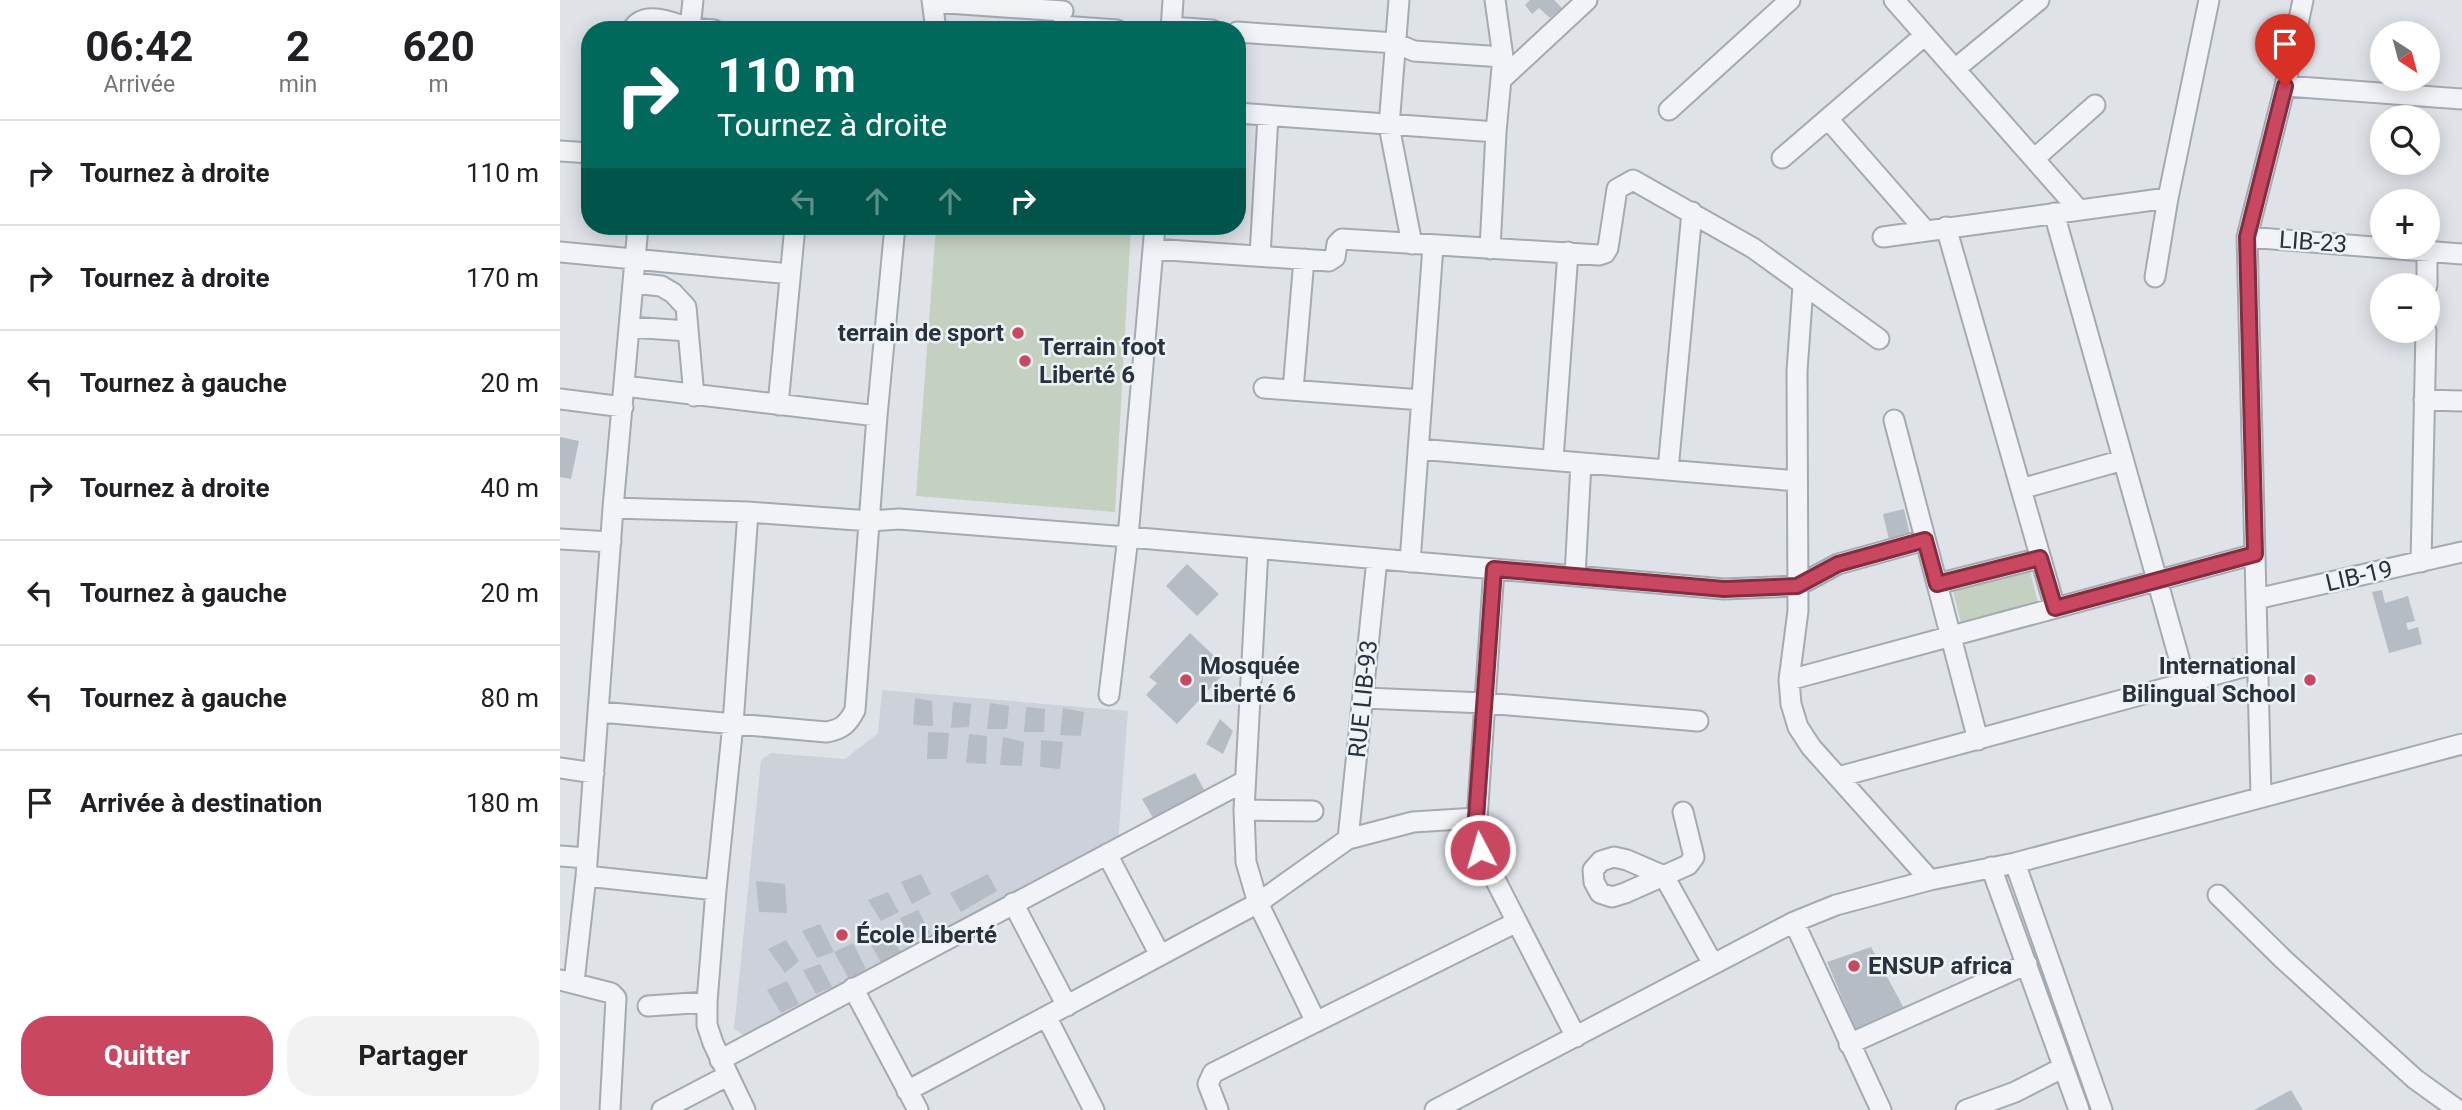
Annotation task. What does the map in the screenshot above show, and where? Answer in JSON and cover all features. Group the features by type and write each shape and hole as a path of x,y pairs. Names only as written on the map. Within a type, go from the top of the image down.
{"street":[{"path":"691,21 693,0"},
{"path":"1172,21 1173,0"},
{"path":"1399,0 1389,125 1412,244"},
{"path":"1490,249 1496,132 1503,78 1503,57 1495,0"},
{"path":"1503,78 1587,0"},
{"path":"1669,110 1790,0"},
{"path":"1894,0 2079,210"},
{"path":"1955,69 2039,0"},
{"path":"2155,277 2168,198 2209,0"},
{"path":"2261,797 2247,237 2285,86 2303,0"},
{"path":"935,21 932,1 1062,17"},
{"path":"642,21 648,18 662,21"},
{"path":"1246,33 1395,43 1414,51 1503,57"},
{"path":"1782,159 1925,35"},
{"path":"2285,86 2462,99"},
{"path":"2034,159 2095,105"},
{"path":"1246,114 1496,132"},
{"path":"1260,256 1268,116"},
{"path":"1828,119 1925,230"},
{"path":"560,150 581,152"},
{"path":"1153,249 1332,260 1337,244 1342,239 1599,255 1605,253 1608,248 1617,189 1633,180 1753,248 1879,339"},
{"path":"1883,237 2168,198"},
{"path":"1668,470 1692,212"},
{"path":"2054,213 2186,683"},
{"path":"1946,227 2055,608"},
{"path":"610,1110 616,998 611,993 567,981 587,867 613,508 637,235"},
{"path":"778,405 794,235"},
{"path":"600,712 825,732 845,726 851,719 855,710 877,416 894,235"},
{"path":"1109,695 1128,537 1154,235"},
{"name":"LIB-23","path":"2247,237 2370,247"},
{"path":"1410,562 1433,246"},
{"path":"560,252 790,274"},
{"path":"1553,460 1568,252"},
{"name":"LIB-23","path":"2440,252 2462,254"},
{"path":"1293,390 1304,259"},
{"path":"633,283 661,286 673,293 686,307 694,396"},
{"path":"1803,286 1797,371 1797,586 1796,631 1789,680 1791,704 1798,727 1811,747 1930,880"},
{"path":"630,327 688,331"},
{"path":"2421,562 2426,343"},
{"path":"624,386 877,416"},
{"path":"1264,388 1422,400"},
{"path":"560,399 623,407"},
{"path":"2424,400 2462,401"},
{"path":"1894,420 1978,740"},
{"path":"1418,449 1797,481"},
{"path":"2021,489 2123,460"},
{"path":"1575,576 1581,463"},
{"path":"613,508 748,512 870,521 899,519 1724,589 1797,586 1838,564 1925,540"},
{"path":"745,1110 724,1068 708,1025 707,1002 733,724 748,512"},
{"path":"560,539 611,542"},
{"path":"1258,549 1245,781 1246,862 1258,902 1316,1022"},
{"name":"LIB-19","path":"2256,599 2462,552"},
{"path":"1789,680 2255,554"},
{"path":"1937,584 2040,558"},
{"name":"RUE LIB-93","path":"1348,839 1377,559"},
{"path":"1494,569 1476,834 1480,850 1576,1037"},
{"path":"1838,778 2258,663"},
{"path":"1364,698 1485,703 1698,721"},
{"path":"1436,1110 1468,1102 1576,1037 1794,922 1836,905 1930,880 2015,863 2462,744"},
{"path":"560,768 594,773"},
{"path":"662,1110 853,988 1245,781"},
{"path":"1244,810 1314,811"},
{"path":"1683,813 1694,857 1688,865 1664,876 1713,964"},
{"path":"907,1091 1258,902 1348,839 1413,822 1476,818"},
{"path":"1107,853 1160,956"},
{"path":"560,856 587,867 716,890"},
{"path":"2015,863 2102,1110"},
{"path":"1991,867 2079,1110"},
{"path":"2218,895 2283,959 2415,1079 2458,1110"},
{"path":"1013,903 1068,1006"},
{"path":"1218,1110 1208,1084 1213,1073 1517,922"},
{"path":"1794,922 1881,1110"},
{"path":"1849,1045 2027,964"},
{"path":"853,988 918,1110"},
{"path":"648,1006 707,1002"},
{"path":"1046,1018 1094,1110"},
{"path":"1966,1110 2006,1096 2062,1068"}],"shaded area":[{"name":"École Liberté","path":"882,690 1128,711 1118,842 748,1038 734,1029 761,760 771,753 845,759 878,733"}],"green space":[{"name":"Terrain foot Liberté 6","path":"935,235 1130,235 1115,512 916,496"},
{"path":"2030,571 2038,603 1961,623 1953,591"}],"building":[{"path":"1530,0 1554,0 1562,8 1550,18 1539,8 1532,14 1525,5"},
{"path":"560,437 579,441 571,479 560,477"},
{"path":"1904,509 1910,535 1889,540 1883,514"},
{"path":"1187,564 1219,594 1197,616 1166,586"},
{"path":"2382,590 2385,603 2408,596 2415,621 2406,623 2408,630 2418,627 2422,644 2389,653 2372,592"},
{"name":"Mosquée Liberté 6","path":"1190,633 1228,669 1177,724 1146,695 1157,683 1149,677"},
{"path":"915,698 932,701 933,726 913,725"},
{"path":"953,702 971,704 969,727 951,728"},
{"path":"990,703 1009,706 1007,729 987,729"},
{"path":"1026,707 1045,709 1044,732 1024,732"},
{"path":"1063,708 1084,712 1081,736 1060,735"},
{"path":"1220,719 1233,731 1223,754 1206,744"},
{"path":"928,732 949,733 947,759 927,759"},
{"path":"969,734 987,736 986,764 966,763"},
{"path":"1003,737 1024,742 1022,766 1000,765"},
{"path":"1041,740 1063,742 1060,769 1040,767"},
{"path":"1195,773 1208,797 1156,823 1142,799"},
{"path":"921,874 931,894 912,904 901,882"},
{"path":"988,874 997,891 961,912 950,893"},
{"path":"756,881 785,884 787,913 759,912"},
{"path":"888,892 899,912 881,921 868,900"},
{"path":"918,910 930,933 912,941 900,918"},
{"path":"820,924 834,952 817,958 802,931"},
{"path":"886,929 901,952 882,964 866,936"},
{"path":"786,940 799,961 785,973 768,949"},
{"path":"853,943 866,969 849,979 834,952"},
{"path":"1871,947 1906,1012 1858,1035 1827,962"},
{"path":"820,964 832,987 816,994 803,970"},
{"path":"787,981 799,1004 781,1013 767,990"},
{"path":"2291,1090 2303,1110 2254,1110"}],"place":[{"name":"terrain de sport","path":"1018,333"},
{"name":"Terrain foot Liberté 6","path":"1025,361"},
{"name":"Mosquée Liberté 6","path":"1186,680"},
{"name":"International Bilingual School","path":"2310,680"},
{"name":"École Liberté","path":"842,935"},
{"name":"ENSUP africa","path":"1854,966"}],"route":[{"path":"1480,850 1476,818 1494,569 1724,589 1797,586 1838,564 1925,540 1937,584 2040,558 2055,608 2255,554 2247,237 2285,86"}]}
